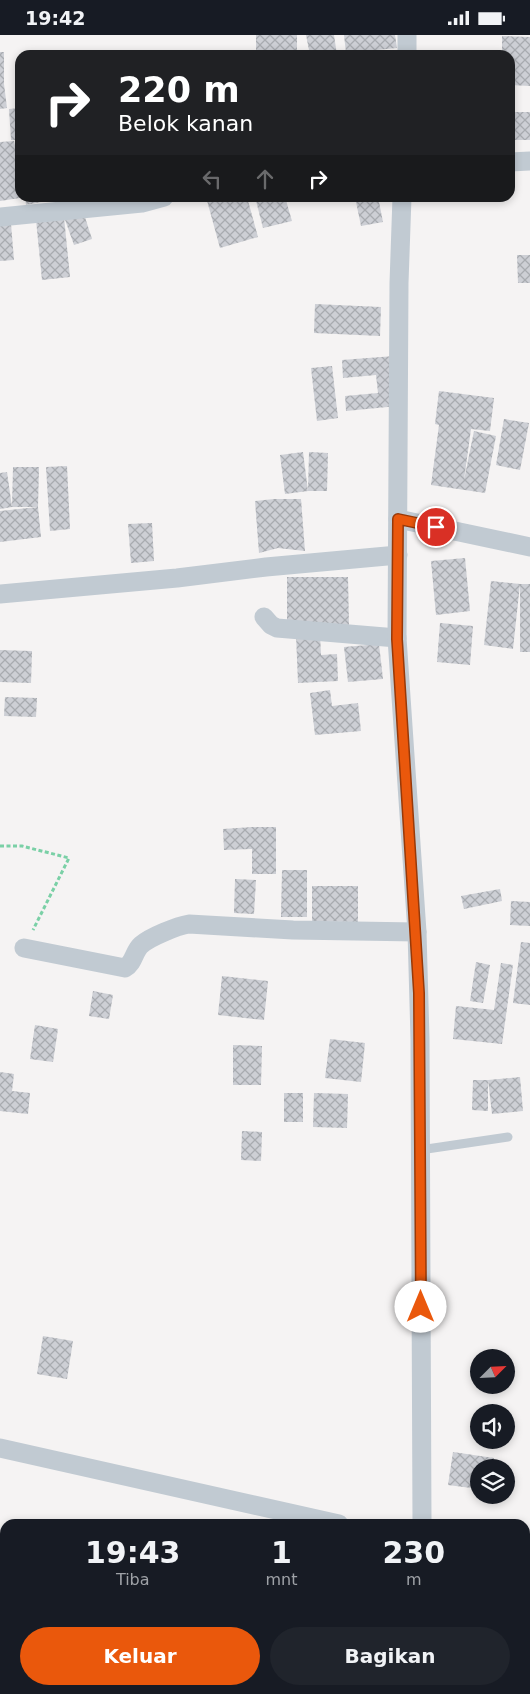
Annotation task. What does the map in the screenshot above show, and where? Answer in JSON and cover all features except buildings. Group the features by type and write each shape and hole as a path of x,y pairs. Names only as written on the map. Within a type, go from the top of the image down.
{"street":[{"path":"407,35 407,50"},
{"path":"515,162 530,161"},
{"path":"0,217 146,202"},
{"path":"402,202 399,283 397,639 417,932 420,1039 422,1519"},
{"path":"398,519 530,547"},
{"path":"0,594 398,555"},
{"path":"264,617 277,629 397,639"},
{"path":"24,948 126,968 142,945 175,927 189,924 292,930 417,932"},
{"path":"0,1448 319,1519"}],"lane":[{"path":"420,1150 508,1137"}],"path":[{"path":"0,847 22,846 69,858 24,948"}],"route":[{"path":"421,1307 419,993 417,932 397,639 398,519 436,527"}]}
